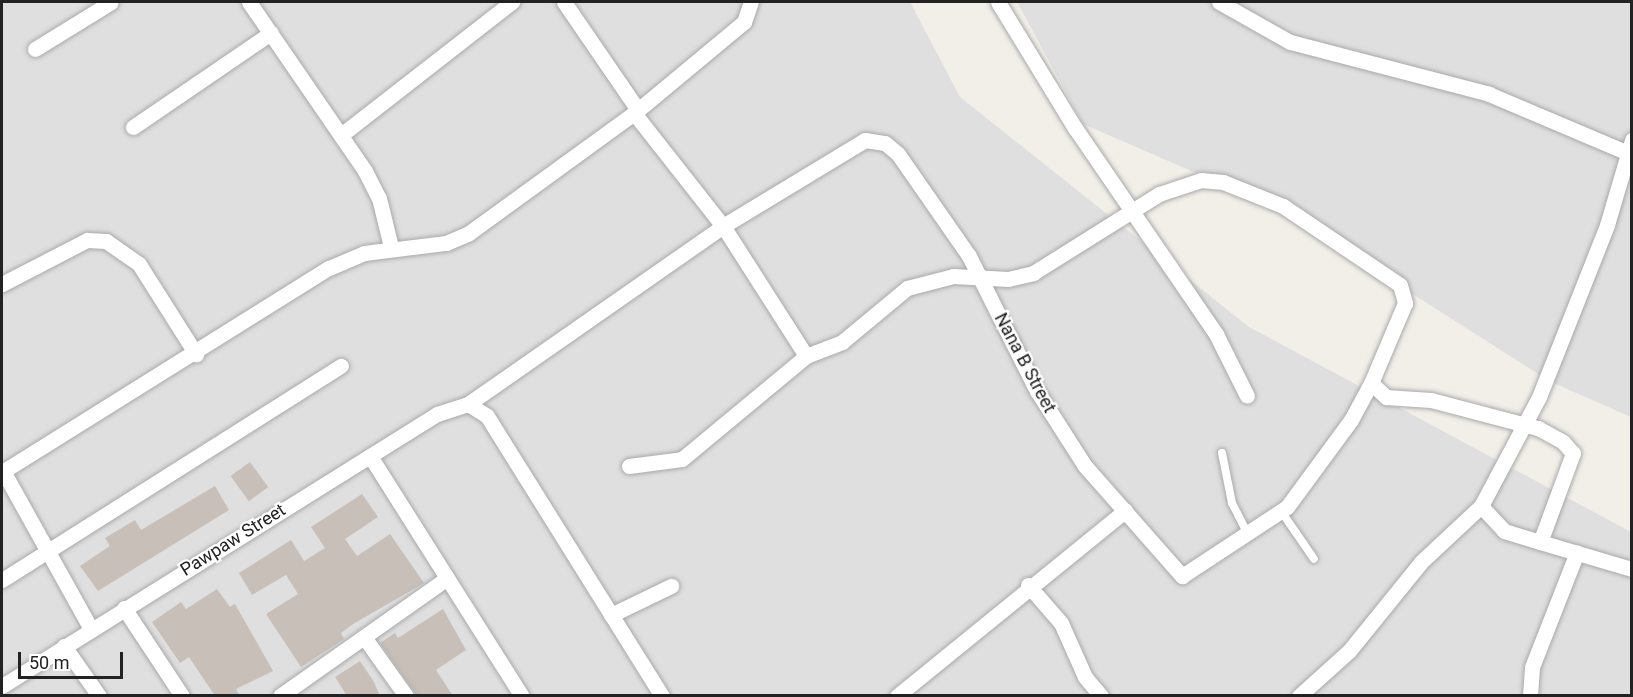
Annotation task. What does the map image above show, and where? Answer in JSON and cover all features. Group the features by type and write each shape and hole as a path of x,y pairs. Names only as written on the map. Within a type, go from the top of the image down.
{"street":[{"path":"35,49 111,2"},
{"path":"249,2 341,135 379,198 391,247"},
{"path":"341,135 512,2"},
{"path":"564,2 636,112 723,226 806,356"},
{"path":"91,629 49,551 2,472 196,354 329,268 391,247 446,243 469,233 636,112 744,22 751,2"},
{"path":"998,2 1131,210 1216,334 1247,396"},
{"path":"1219,2 1290,42 1489,94 1630,146 1607,225 1526,426 1481,506 1421,562 1349,651 1299,696"},
{"path":"133,127 271,33"},
{"name":"Pawpaw Street","path":"2,686 450,406 468,404 723,226 853,144 876,140"},
{"name":"Nana B Street","path":"876,140 898,154 978,277 1037,391 1085,466 1175,572 1188,575 1247,533"},
{"path":"629,466 682,459 806,356 842,342 907,288 953,276 1008,279 1033,273 1131,210 1181,186 1223,182 1283,206 1378,267 1400,285 1405,303 1371,382 1351,420 1281,511 1247,533"},
{"path":"2,284 87,240 106,241 139,264 196,354"},
{"path":"2,580 342,366"},
{"path":"1371,382 1396,400 1431,400 1551,434 1573,453 1540,542"},
{"path":"468,404 487,416 662,696"},
{"path":"369,456 522,696"},
{"path":"1481,506 1504,531 1632,569"},
{"path":"897,696 1028,585 1125,511"},
{"path":"1530,696 1532,667 1577,552"},
{"path":"280,696 447,578"},
{"path":"1028,585 1061,623 1085,677 1101,696"},
{"path":"611,615 671,586"},
{"path":"124,608 182,696"},
{"path":"364,637 406,696"},
{"path":"64,646 99,696"}],"lane":[{"path":"1222,453 1232,503 1247,533"},
{"path":"1281,511 1314,559"}],"shaded area":[{"path":"2,2 910,2 960,97 1249,327 1631,532 1631,695 2,695"},
{"path":"1017,2 1631,2 1631,417 1549,381 1281,210 1083,124"}],"building":[{"path":"250,462 268,487 249,501 231,476"},
{"path":"215,486 229,510 98,591 80,566 110,546 105,538 135,520 141,530"},
{"path":"362,494 378,517 345,539 357,556 390,534 424,583 353,624 341,633 344,639 301,667 266,614 298,594 286,575 252,595 239,573 291,540 304,561 325,548 311,527"},
{"path":"217,589 230,607 235,604 273,671 236,689 240,696 215,696 189,657 180,663 152,622 181,602 186,609"},
{"path":"443,609 466,650 436,670 453,696 417,696 380,643 395,633 398,638"},
{"path":"360,661 380,696 347,696 335,677"}]}
